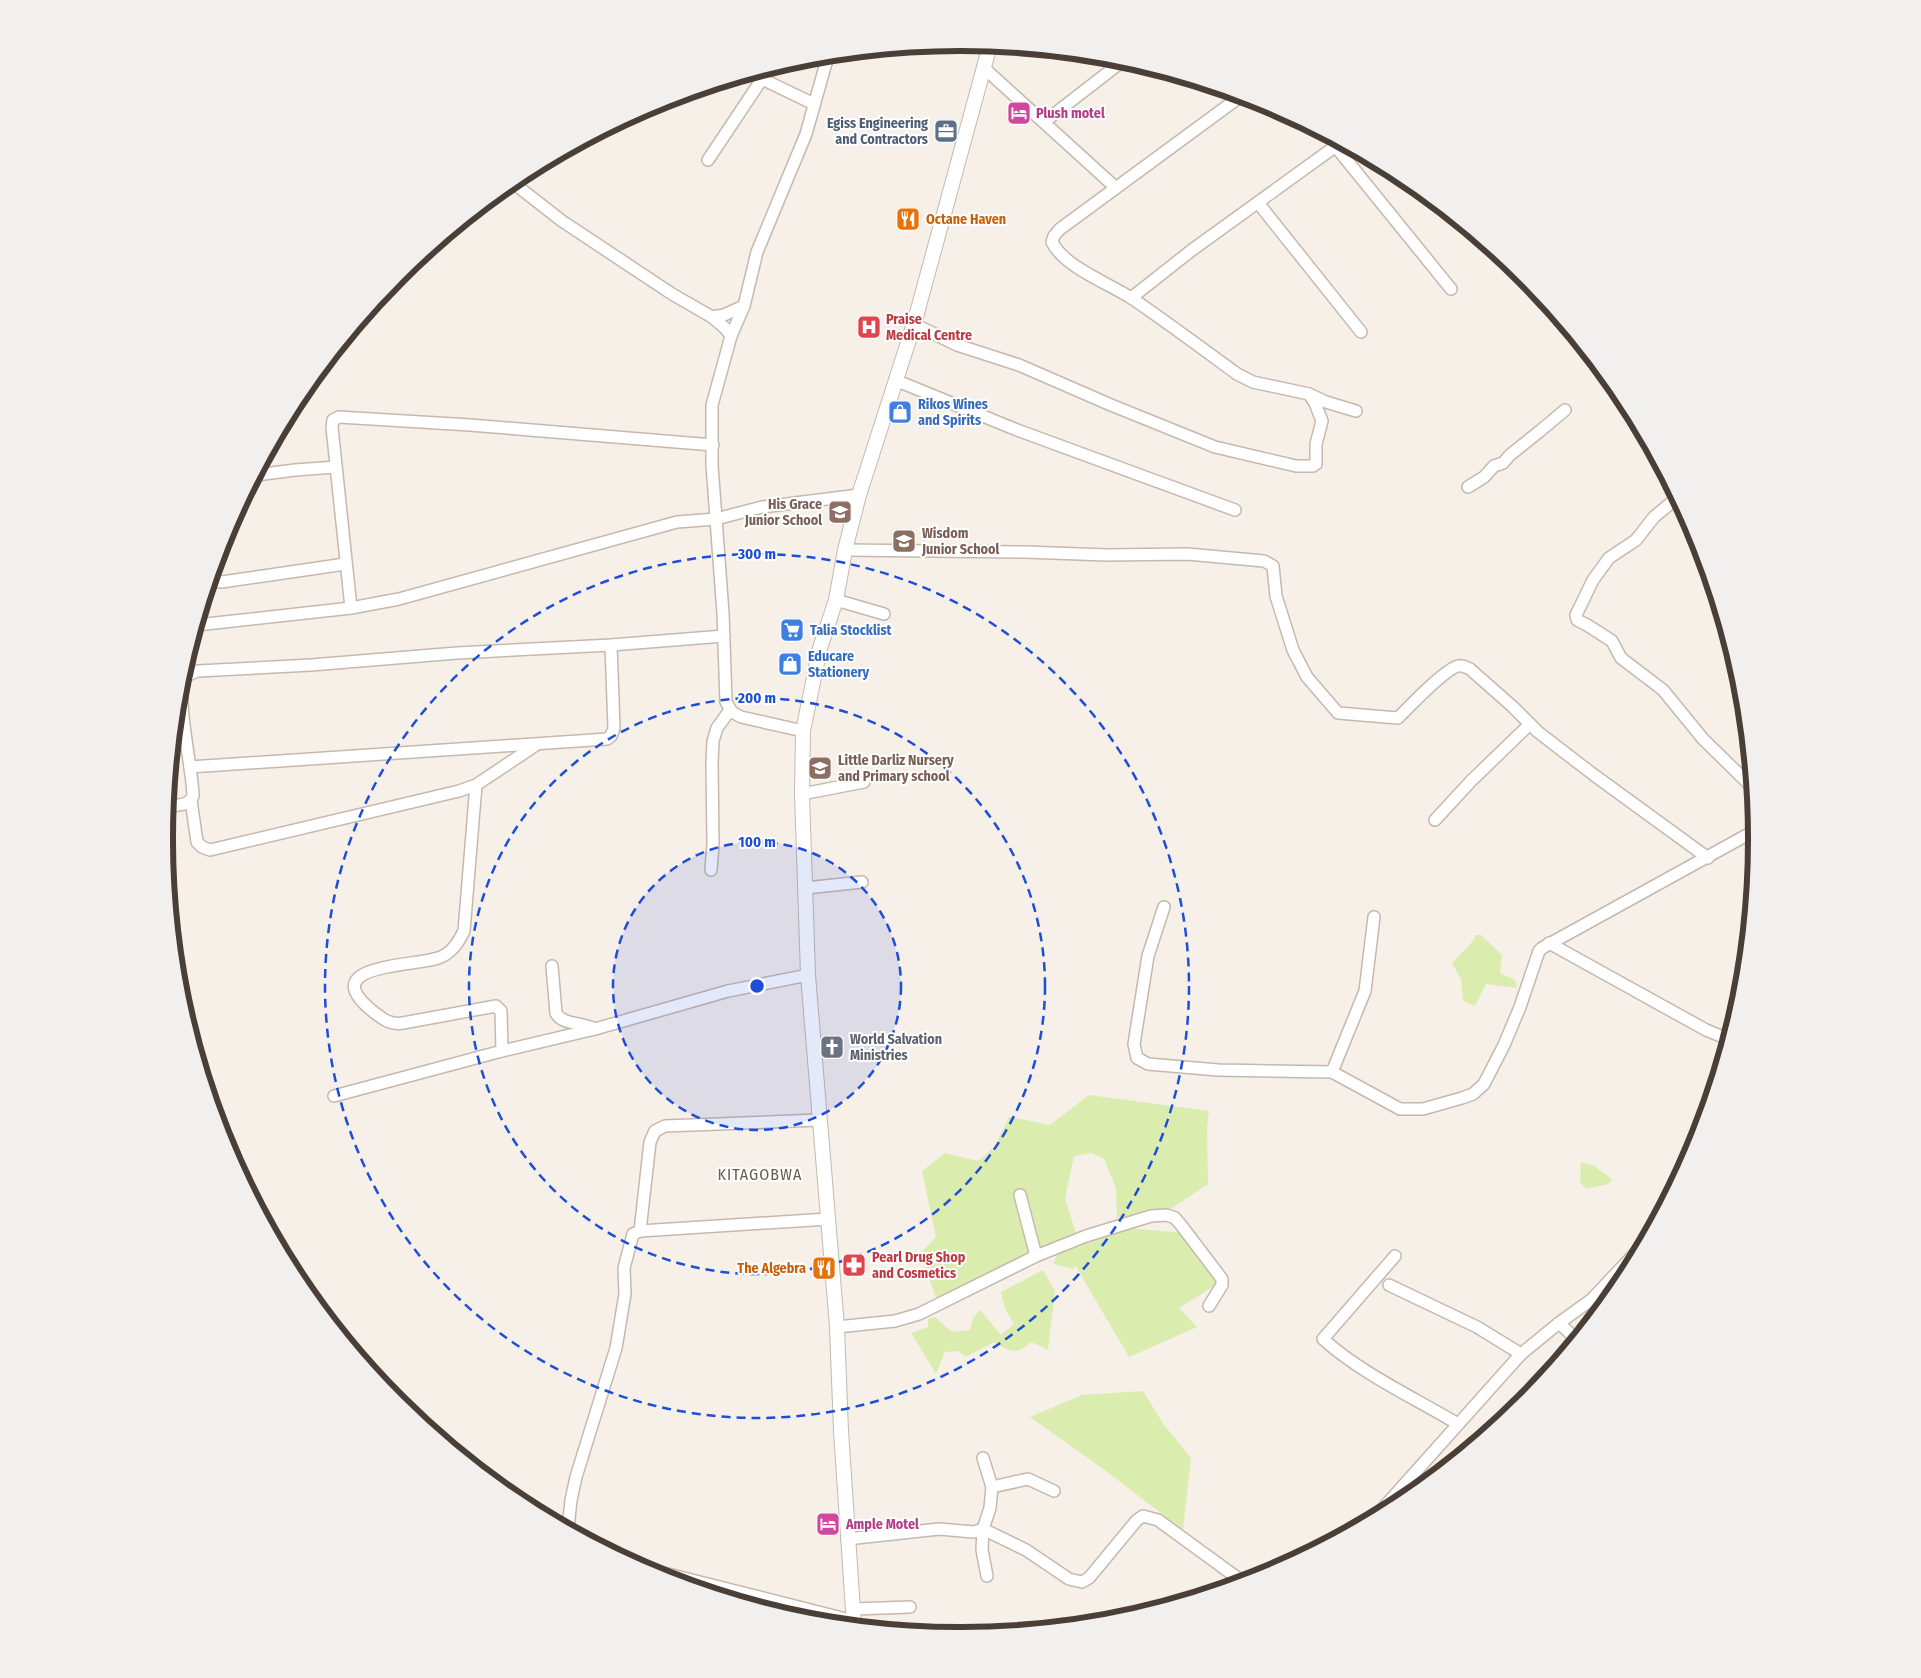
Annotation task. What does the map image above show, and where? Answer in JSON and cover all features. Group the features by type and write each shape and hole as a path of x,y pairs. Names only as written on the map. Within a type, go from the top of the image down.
{"street":[{"path":"854,1618 840,1431 837,1327 808,975 802,794 803,731 820,648 836,600 844,550 859,495 914,324 988,52"},
{"path":"803,731 737,715 730,710 726,702 724,636 712,465 712,405 731,336 744,306 757,252 802,143 826,63"},
{"path":"1044,122 1116,66"},
{"path":"984,68 1115,187"},
{"path":"760,77 814,104"},
{"path":"708,160 757,78"},
{"path":"1235,101 1115,187 1060,230 1054,236 1052,242 1058,252 1075,265 1131,298 1237,374 1253,382 1309,394 1326,402 1356,411"},
{"path":"1131,298 1192,250 1259,204 1336,147"},
{"path":"1342,150 1450,289"},
{"path":"519,187 562,221 672,294 712,316 731,336"},
{"path":"1259,204 1361,332"},
{"path":"712,316 724,315 744,306"},
{"path":"914,324 958,345 1020,364 1112,406 1215,447 1296,466 1313,466 1316,464 1314,452 1322,421 1315,403 1309,394"},
{"path":"895,380 1017,430 1236,510"},
{"path":"1468,487 1484,477 1494,466 1503,463 1510,455 1565,410"},
{"path":"351,608 332,427 333,420 339,417 470,425 713,445"},
{"path":"263,474 336,468"},
{"path":"203,624 351,608 399,600 670,524 716,519 762,507 859,495"},
{"path":"1672,502 1654,517 1636,540 1609,558 1588,590 1576,620 1612,641 1621,658 1663,690 1703,738 1746,781"},
{"path":"844,550 1107,555 1187,554 1264,561 1273,566 1276,596 1299,663 1306,677 1338,713 1398,718 1452,668 1463,666 1470,669 1513,706 1530,724 1594,775 1708,858"},
{"path":"217,581 222,582 345,564"},
{"path":"836,600 884,614"},
{"path":"191,673 198,671 311,665 457,653 611,645 724,636"},
{"path":"190,766 600,740 611,736 614,728 611,645"},
{"path":"711,870 713,844 713,741 717,728 730,710"},
{"path":"183,712 193,789 192,800 197,842 202,847 210,850 445,795 476,785 538,744"},
{"path":"1435,820 1471,781 1530,724"},
{"path":"802,794 864,782"},
{"path":"476,785 464,932 458,943 453,950 439,958 365,972 358,976 355,982 355,991 370,1009 383,1020 393,1024 496,1006 501,1011 502,1051"},
{"path":"174,805 192,800"},
{"path":"1164,907 1148,956 1134,1044 1137,1058 1148,1064 1218,1070 1332,1072 1400,1109 1423,1109 1473,1094 1484,1084 1520,1007 1539,951 1549,943 1748,835"},
{"path":"806,888 862,882"},
{"path":"1332,1072 1365,991 1374,917"},
{"path":"1549,943 1722,1037"},
{"path":"552,966 556,1013 558,1017 564,1022 583,1024 595,1029"},
{"path":"334,1096 502,1051 595,1029 728,991 808,975"},
{"path":"640,1231 650,1142 655,1131 659,1128 819,1120"},
{"path":"1020,1194 1036,1256"},
{"path":"837,1327 895,1320 919,1314 1036,1256 1086,1236 1151,1216 1167,1215 1175,1218 1221,1276 1222,1285 1209,1306"},
{"path":"569,1522 576,1477 616,1348 625,1294 624,1268 633,1234 640,1231 828,1219"},
{"path":"1395,1256 1323,1338 1340,1353 1365,1370 1458,1424"},
{"path":"1393,1497 1521,1354 1591,1300 1620,1270"},
{"path":"1389,1285 1477,1327 1521,1354"},
{"path":"1559,1323 1572,1335"},
{"path":"983,1458 992,1486 982,1550 987,1576"},
{"path":"992,1486 1028,1479 1054,1491"},
{"path":"847,1539 939,1529 974,1532 984,1529 1026,1550 1069,1579 1082,1582 1090,1578 1137,1520 1143,1516 1152,1517 1236,1577"},
{"path":"701,1583 854,1618 910,1607"},
{"path":"799,1606 799,1610"}],"green space":[{"path":"1476,935 1481,935 1502,955 1500,973 1515,980 1517,988 1486,984 1475,1006 1463,1001 1461,979 1452,963"},
{"path":"1089,1095 1209,1111 1207,1128 1208,1184 1172,1208 1117,1218 1116,1188 1104,1159 1092,1153 1074,1156 1065,1198 1077,1237 948,1298 936,1297 920,1254 936,1237 922,1171 945,1153 978,1161 995,1146 1009,1117 1050,1125"},
{"path":"1581,1162 1594,1166 1612,1179 1608,1184 1586,1189 1580,1182"},
{"path":"1129,1228 1183,1233 1219,1283 1179,1308 1197,1327 1129,1357 1075,1265 1074,1269 1053,1264 1059,1251"},
{"path":"1043,1270 1055,1291 1048,1350 1031,1342 1021,1349 1013,1351 994,1342 966,1357 958,1351 945,1352 936,1374 911,1333 928,1327 928,1319 935,1317 952,1332 970,1330 973,1318 980,1310 1001,1335 1014,1324 1005,1309 1001,1292"},
{"path":"1143,1391 1164,1425 1191,1458 1183,1530 1102,1468 1030,1417 1082,1395"}],"place":[{"name":"Plush motel","path":"1019,113"},
{"name":"Egiss Engineering and Contractors","path":"946,131"},
{"name":"Octane Haven","path":"908,219"},
{"name":"Praise Medical Centre","path":"869,327"},
{"name":"Rikos Wines and Spirits","path":"900,412"},
{"name":"His Grace Junior School","path":"840,512"},
{"name":"Wisdom Junior School","path":"904,541"},
{"name":"Talia Stocklist","path":"792,630"},
{"name":"Educare Stationery","path":"790,664"},
{"name":"Little Darliz Nursery and Primary school","path":"820,768"},
{"name":"World Salvation Ministries","path":"832,1047"},
{"name":"Pearl Drug Shop and Cosmetics","path":"854,1265"},
{"name":"The Algebra","path":"824,1268"},
{"name":"Ample Motel","path":"828,1524"}],"district":[{"name":"KITAGOBWA","path":"760,1174"}]}
